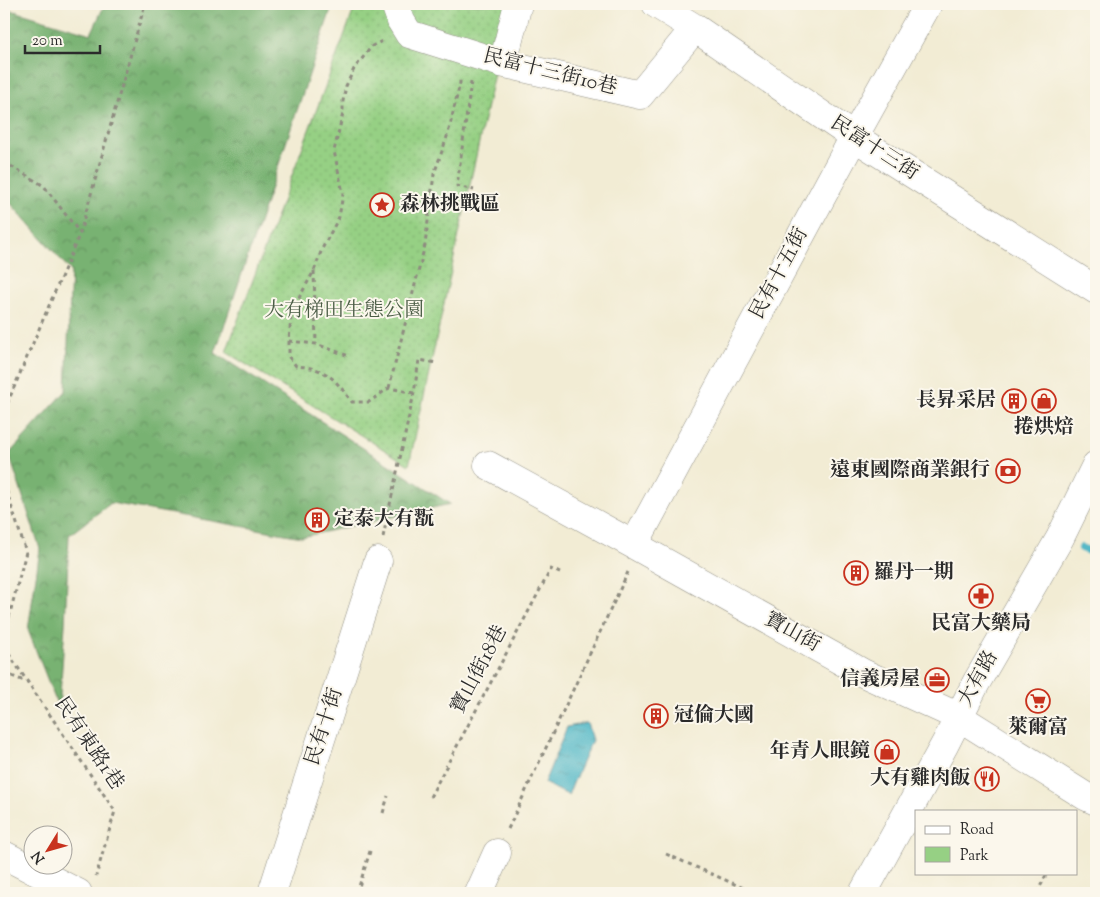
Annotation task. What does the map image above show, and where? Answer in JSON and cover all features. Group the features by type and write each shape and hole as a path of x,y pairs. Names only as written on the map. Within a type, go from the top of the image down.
{"street":[{"name":"民富十三街10巷","path":"394,4 409,34 503,63 640,95 695,28"},
{"path":"503,63 518,4"},
{"name":"民富十三街","path":"656,4 695,28 854,137 1096,290"},
{"name":"民有十五街","path":"637,546 854,137 928,4"},
{"name":"寶山街","path":"488,465 863,673 959,717 1096,802"},
{"name":"大有路","path":"863,893 976,684 1060,538 1096,465"},
{"name":"民有十街","path":"272,893 378,561"},
{"path":"479,893 498,853"},
{"path":"4,855 85,889"}],"path":[{"path":"4,411 80,233 145,4"},
{"path":"384,40 372,46 354,69 346,86 343,113 334,151 343,193 339,217 322,248 314,271 291,317 289,357 296,366 308,366 327,373 337,382 352,402 369,402 389,388 425,245 434,174 448,134 460,83 459,73 466,75"},
{"path":"472,78 457,186 474,190"},
{"path":"4,162 44,186 80,233"},
{"path":"314,271 316,344"},
{"path":"289,341 316,344 349,356"},
{"path":"378,561 414,393 419,360 437,363"},
{"path":"389,388 414,393"},
{"path":"4,483 26,552 4,636"},
{"path":"498,853 637,546"},
{"name":"寶山街18巷","path":"430,797 551,569 562,574"},
{"name":"民有東路1巷","path":"4,647 116,811 85,889"},
{"path":"4,673 27,682"},
{"path":"383,813 388,796"},
{"path":"357,893 372,848"},
{"path":"666,854 755,893"},
{"path":"1037,893 1046,874"},
{"path":"4,893 6,891 11,893"}],"green space":[{"path":"105,4 333,4 215,353 450,504 302,537 111,503 69,535 59,709 28,630 40,549 9,454 66,391 71,271 4,196 4,8 91,34"},
{"name":"大有梯田生態公園","path":"356,4 509,4 409,465 226,352"}],"water":[{"path":"587,723 592,740 568,795 544,783 567,727"}],"waterway":[{"path":"1082,548 1096,554"}],"place":[{"name":"森林挑戰區","path":"382,205"},
{"name":"長昇采居","path":"1014,401"},
{"name":"捲烘焙","path":"1044,401"},
{"name":"遠東國際商業銀行","path":"1008,471"},
{"name":"定泰大有翫","path":"317,520"},
{"name":"羅丹一期","path":"856,573"},
{"name":"民富大藥局","path":"981,596"},
{"name":"信義房屋","path":"937,680"},
{"name":"萊爾富","path":"1038,701"},
{"name":"冠倫大國","path":"656,716"},
{"name":"年青人眼鏡","path":"887,752"},
{"name":"大有雞肉飯","path":"987,779"}]}
